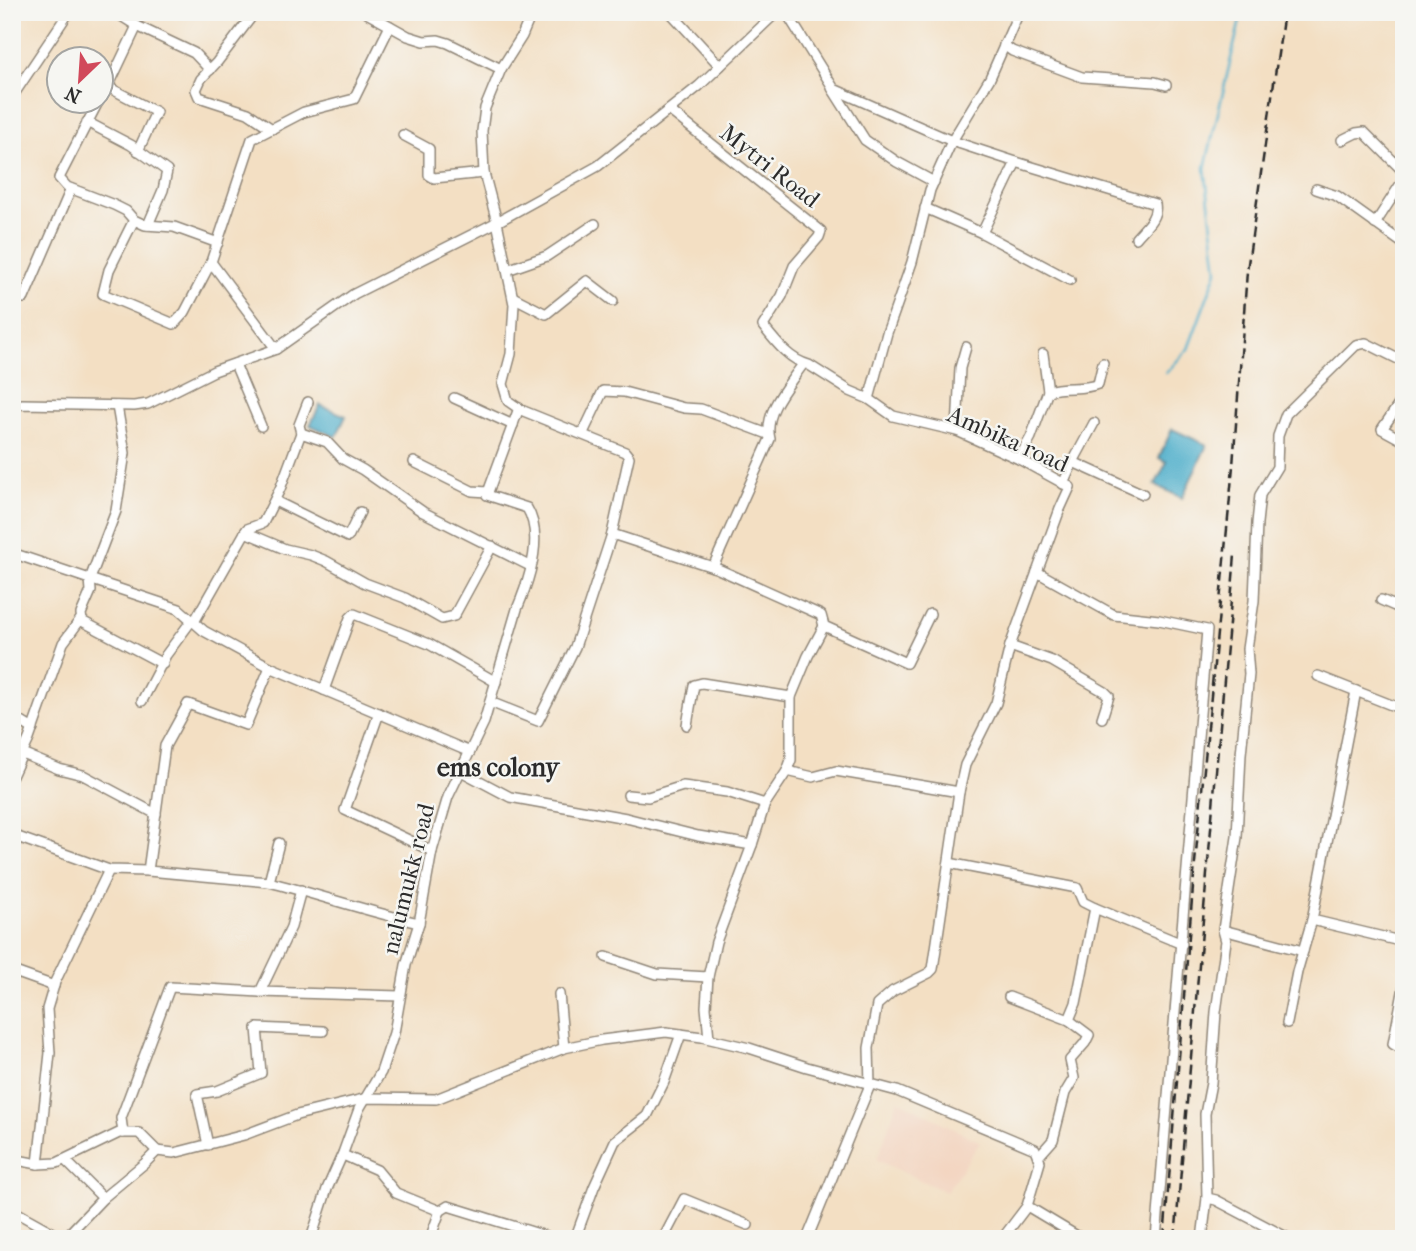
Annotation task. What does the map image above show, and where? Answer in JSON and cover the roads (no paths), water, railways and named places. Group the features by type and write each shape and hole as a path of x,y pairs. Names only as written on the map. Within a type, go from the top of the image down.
{"street":[{"path":"12,97 69,12"},
{"path":"115,12 137,26 194,53 210,70"},
{"path":"255,12 201,79 196,90 199,97 248,113 272,129"},
{"path":"365,12 381,16 390,26 424,41 438,40 448,43 501,69"},
{"path":"490,702 538,721 575,647 612,534 629,457 625,452 583,433 519,408 508,401 503,384 511,354 513,297 484,173 482,131 485,108 501,69 522,36 532,12"},
{"path":"670,12 720,66"},
{"path":"12,407 22,404 148,404 214,371 276,349 354,294 497,222 598,166 669,110 777,12"},
{"path":"934,182 897,162 866,140 786,12 834,89 952,141 1155,204 1152,219 1136,238"},
{"path":"869,399 887,333 912,262 930,190 952,141 990,78 1019,12"},
{"path":"116,69 137,26"},
{"path":"134,220 109,270 103,294 174,324 185,312 211,262 252,139 304,112 354,99 390,26"},
{"path":"1004,45 1012,51 1082,77 1166,85"},
{"path":"116,96 156,112 138,151"},
{"name":"Mytri Road","path":"669,110 821,231 820,237 794,266 782,296 763,326 778,346 803,364 869,399"},
{"path":"90,116 59,178 67,187 126,211 134,220 148,225 174,228 218,243"},
{"path":"87,122 167,171 163,190 148,225"},
{"path":"1342,140 1364,132 1401,169 1404,177 1375,224"},
{"path":"403,135 429,149 429,176 434,178 484,173"},
{"path":"982,233 1016,162"},
{"path":"12,297 24,298 71,189"},
{"path":"1316,190 1337,196 1404,244"},
{"path":"925,208 982,233 1070,280"},
{"path":"507,270 547,256 595,224"},
{"path":"211,262 276,349"},
{"path":"513,297 546,314 587,281 613,301"},
{"path":"1202,1239 1207,1198 1206,1114 1226,941 1223,930 1237,837 1241,754 1249,674 1247,649 1254,601 1260,495 1277,467 1278,436 1286,414 1356,345 1366,344 1403,361"},
{"path":"957,431 960,369 966,347"},
{"path":"1019,459 1048,391 1043,354"},
{"path":"1048,391 1061,386 1091,387 1098,384 1103,363"},
{"path":"235,364 261,426"},
{"path":"713,567 770,439 767,428 776,404 803,364"},
{"path":"583,433 603,391 624,392 684,408 701,409 768,434"},
{"path":"1404,397 1382,429 1404,441"},
{"path":"454,398 513,425"},
{"name":"Ambika road","path":"869,399 893,416 957,431 1019,459 1070,487 1010,646 996,703 965,765 933,969 893,991 877,1005 869,1048 870,1085"},
{"path":"142,701 172,646 193,621 247,529 263,523 275,501 301,433 299,425 308,402"},
{"path":"82,621 81,614 91,591 90,579 116,511 125,453 117,406"},
{"path":"488,492 519,408"},
{"path":"1063,484 1094,422"},
{"path":"301,433 327,442 343,459 423,512 530,566"},
{"name":"nalumukk road","path":"311,1239 327,1189 343,1155 359,1109 381,1072 394,1033 406,965 419,923 432,851 448,797 490,702 523,594 534,545 533,518 527,508 487,495 488,492 472,491 414,462"},
{"path":"1073,462 1143,494"},
{"path":"275,501 348,537 360,512"},
{"path":"245,532 285,549 311,555 365,583 405,597 442,619 454,616 492,547"},
{"path":"612,534 713,567 821,615 824,626 791,697 791,760 787,771 765,804 716,942 708,977 706,1007 709,1038"},
{"path":"12,553 179,609 204,631 270,667 470,752"},
{"path":"1037,572 1114,615 1159,620 1207,630 1156,1239"},
{"path":"1381,600 1404,610"},
{"path":"324,690 350,618 354,614 429,644 496,682"},
{"path":"824,626 906,663 930,614"},
{"path":"12,776 33,729 63,643 80,620 82,621"},
{"path":"82,621 163,664"},
{"path":"1010,646 1052,661 1105,692 1109,701 1102,718"},
{"path":"148,871 165,746 188,704 246,725 270,667"},
{"path":"1318,676 1404,710"},
{"path":"687,725 694,685 702,683 791,697"},
{"path":"1287,1023 1312,920 1356,691"},
{"path":"379,713 345,810 432,851"},
{"path":"12,716 33,729"},
{"path":"23,754 48,765 83,775 156,814"},
{"path":"461,771 510,797 752,845"},
{"path":"787,771 813,777 836,771 959,792"},
{"path":"628,795 648,797 683,786 727,792 765,804"},
{"path":"12,835 109,870 269,882 419,923"},
{"path":"269,882 279,843"},
{"path":"949,863 1077,888 1083,902 1182,944"},
{"path":"38,1164 50,1053 47,1009 54,986 109,870"},
{"path":"260,992 291,927 301,890"},
{"path":"1069,1020 1076,1003 1095,908"},
{"path":"1312,920 1404,942"},
{"path":"1223,930 1303,951"},
{"path":"606,957 657,974 708,977"},
{"path":"12,971 54,986"},
{"path":"123,1133 121,1118 170,987 400,996"},
{"path":"1404,987 1393,1044 1404,1050"},
{"path":"559,994 564,1048"},
{"path":"1009,997 1069,1020 1088,1035 1086,1043 1070,1060 1074,1078 1065,1093 1053,1140 1038,1157"},
{"path":"208,1145 197,1094 216,1091 261,1073 257,1028 323,1031"},
{"path":"12,1159 57,1164 123,1133 139,1133 157,1151 174,1153 244,1135 297,1115 367,1098 436,1099 564,1048 653,1033 681,1034 749,1048 897,1091 1035,1149 1040,1162 1027,1206 1002,1239"},
{"path":"575,1239 594,1186 615,1141 647,1116 664,1082 681,1034"},
{"path":"807,1239 870,1085"},
{"path":"12,1210 64,1239 103,1198 157,1151"},
{"path":"343,1155 377,1170 386,1177 396,1193 440,1211"},
{"path":"65,1160 103,1198"},
{"path":"1207,1198 1216,1200 1290,1239"},
{"path":"663,1239 684,1199 748,1225"},
{"path":"430,1239 440,1211 448,1206 555,1239"},
{"path":"1027,1206 1082,1239"},
{"path":"39,1239 46,1229"}],"water":[{"path":"320,405 346,416 336,437 310,425"},
{"path":"1172,429 1207,445 1182,498 1155,485 1167,462 1159,458"}],"waterway":[{"path":"1166,373 1188,349 1217,271 1205,168 1242,12"}],"railway":[{"path":"1164,1239 1195,863 1233,466 1247,271 1284,12"},
{"path":"1175,1239 1235,555"}],"district":[{"name":"ems colony","path":"498,767"}]}
